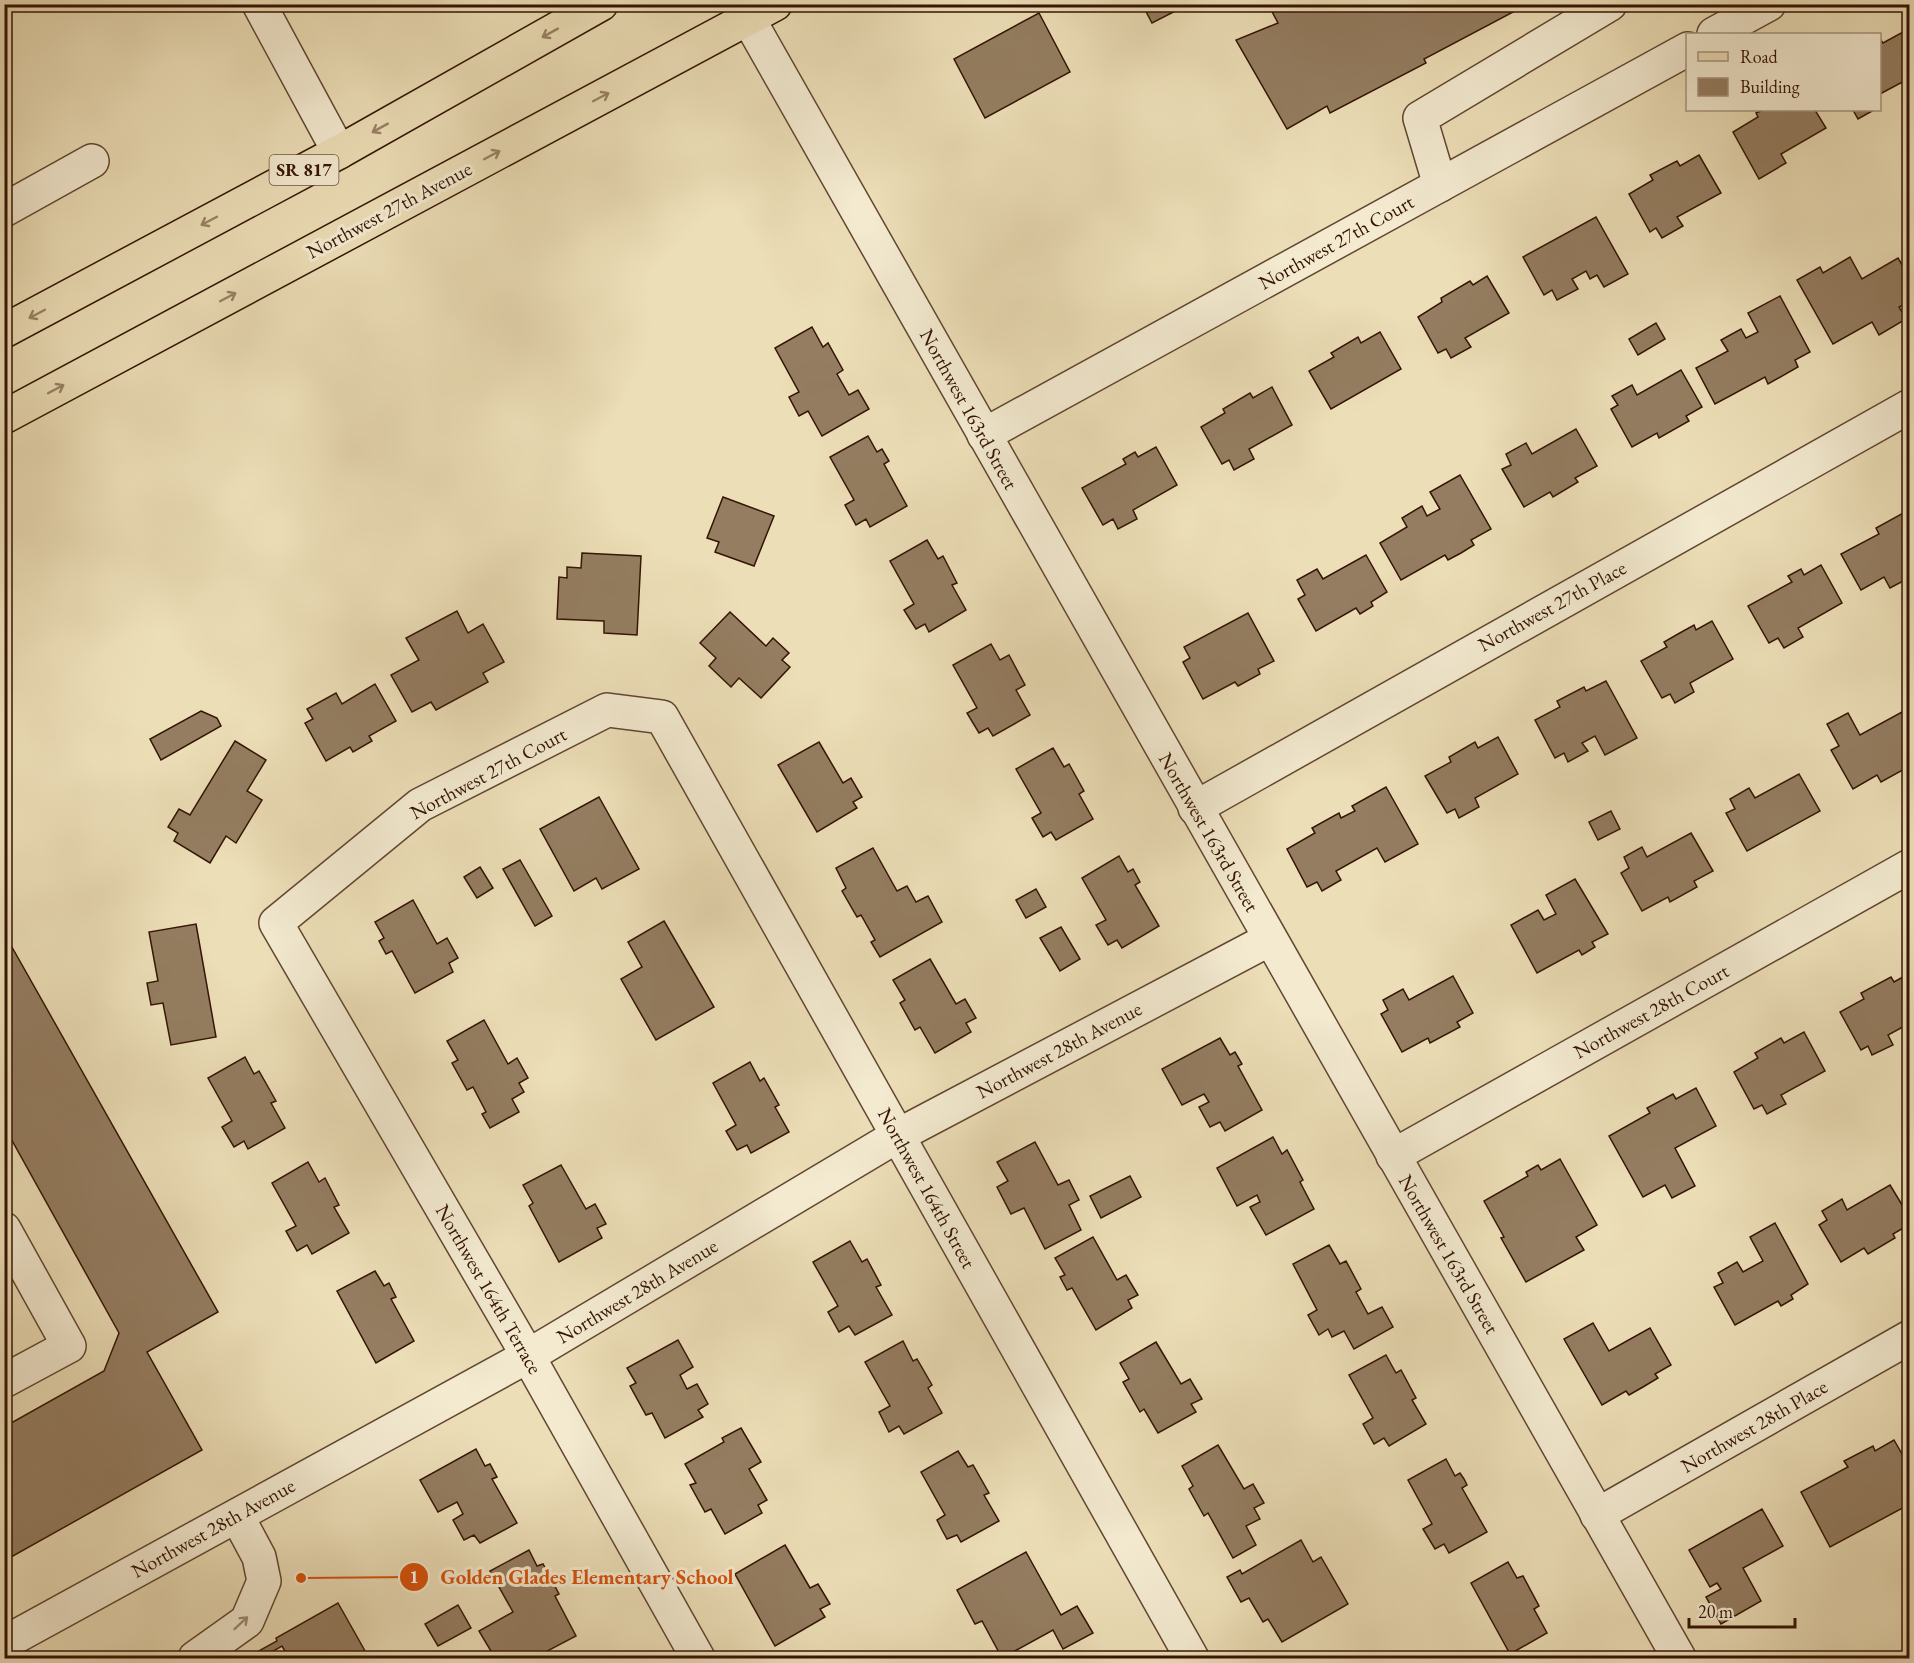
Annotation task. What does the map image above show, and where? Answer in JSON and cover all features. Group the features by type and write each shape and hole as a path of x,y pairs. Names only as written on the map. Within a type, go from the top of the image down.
{"main road":[{"name":"SR 817","path":"4,331 339,152 602,4"},
{"name":"Northwest 27th Avenue","path":"4,417 754,9"}],"street":[{"path":"259,4 339,152"},
{"path":"1440,185 1420,118 1610,4"},
{"path":"1716,33 1769,4"},
{"name":"Northwest 163rd Street","path":"754,9 984,435 1679,1659"},
{"name":"Northwest 27th Court","path":"984,435 1686,50"},
{"path":"4,210 92,161"},
{"name":"Northwest 27th Place","path":"1195,807 1910,406"},
{"name":"Northwest 27th Court","path":"276,923 420,805 607,710 662,717"},
{"name":"Northwest 164th Street","path":"662,717 1192,1659"},
{"name":"Northwest 28th Court","path":"1394,1156 1910,866"},
{"name":"Northwest 164th Terrace","path":"276,923 528,1356 698,1659"},
{"name":"Northwest 28th Avenue","path":"4,1643 528,1356 897,1136 1270,939"},
{"path":"4,1229 15,1273 69,1346 4,1380"},
{"name":"Northwest 28th Place","path":"1598,1515 1910,1337"},
{"path":"195,1659 247,1621 264,1581 259,1557 237,1516"},
{"path":"4,1651 9,1659"}],"building":[{"path":"1142,4 1189,4 1152,23"},
{"path":"1268,4 1528,4 1424,59 1426,63 1330,113 1327,106 1287,129 1236,40 1278,23"},
{"path":"1039,13 1070,72 985,118 954,59"},
{"path":"1903,32 1910,45 1910,78 1881,93 1881,40 1883,43"},
{"path":"1761,111 1816,111 1826,128 1781,154 1786,163 1759,179 1733,132 1758,117 1756,113"},
{"path":"1854,111 1872,111 1858,119"},
{"path":"1699,155 1721,193 1677,217 1683,226 1662,238 1656,228 1650,232 1629,194 1653,180 1650,175 1677,161 1680,166"},
{"path":"1596,217 1628,274 1604,287 1597,275 1590,279 1586,271 1572,279 1578,289 1557,300 1552,290 1544,295 1523,257"},
{"path":"1850,257 1862,279 1898,258 1910,278 1910,301 1899,307 1906,319 1879,335 1872,322 1833,344 1797,280 1820,267 1823,273"},
{"path":"1487,276 1509,313 1465,338 1471,347 1451,358 1446,349 1438,353 1418,317 1442,302 1441,298 1470,281 1473,285"},
{"path":"1780,296 1810,352 1795,360 1798,367 1768,384 1765,377 1715,404 1696,368 1728,351 1721,340 1741,329 1746,338 1758,332 1748,313"},
{"path":"1656,323 1665,339 1638,355 1629,339"},
{"path":"812,327 823,347 828,343 843,370 837,374 849,395 858,390 869,409 822,436 808,411 799,416 789,397 799,392 775,348"},
{"path":"1380,332 1401,369 1331,409 1309,371 1334,357 1331,353 1358,337 1361,343"},
{"path":"1681,370 1702,407 1686,416 1689,421 1659,438 1657,433 1632,447 1611,409 1618,405 1612,396 1632,385 1637,395"},
{"path":"1272,387 1292,425 1249,449 1254,459 1234,470 1229,460 1222,464 1201,427 1225,413 1223,409 1250,393 1253,398"},
{"path":"1576,429 1597,466 1575,478 1578,482 1553,497 1550,492 1524,507 1502,469 1511,465 1506,454 1526,443 1532,454"},
{"path":"868,436 877,452 882,449 889,461 884,464 907,506 870,527 866,519 856,525 845,505 854,500 830,457"},
{"path":"1156,447 1177,485 1133,510 1137,519 1118,529 1113,519 1103,525 1082,488 1126,464 1123,459 1135,452 1138,457"},
{"path":"1460,475 1491,529 1471,540 1474,545 1461,553 1448,560 1445,555 1401,580 1380,543 1407,527 1402,518 1422,506 1427,516 1440,509 1430,492"},
{"path":"723,497 774,516 754,566 715,552 719,542 707,538"},
{"path":"1905,512 1907,517 1910,516 1910,565 1903,568 1909,578 1890,588 1884,577 1861,590 1841,554 1879,534 1876,528"},
{"path":"927,540 938,559 943,556 957,583 952,585 966,610 929,632 925,624 916,629 904,610 914,604 890,561"},
{"path":"582,553 641,556 637,635 604,633 604,621 557,619 559,577 567,578 567,567 581,568"},
{"path":"1366,555 1387,592 1371,602 1373,606 1360,614 1356,608 1316,631 1298,599 1305,595 1297,580 1317,569 1323,579"},
{"path":"1821,565 1842,603 1798,628 1803,637 1784,648 1778,638 1769,643 1748,606 1792,582 1788,576 1801,569 1804,575"},
{"path":"457,611 468,633 483,624 504,662 483,673 488,682 436,710 431,702 412,712 391,675 419,660 406,638"},
{"path":"730,612 766,646 773,638 789,653 782,660 790,667 761,698 739,678 731,687 709,666 716,658 700,643"},
{"path":"1248,613 1274,661 1258,669 1260,674 1238,686 1235,682 1203,699 1183,662 1190,658 1184,647"},
{"path":"1712,621 1733,659 1690,683 1694,692 1675,703 1670,694 1662,698 1641,661 1667,647 1664,642 1678,634 1694,625 1696,630"},
{"path":"991,644 1000,660 1009,655 1025,685 1016,690 1030,715 993,736 988,728 979,733 967,713 977,708 953,665"},
{"path":"1606,681 1637,738 1605,755 1595,736 1582,743 1588,751 1568,762 1564,753 1555,758 1535,720 1560,707 1557,701 1584,687 1586,691"},
{"path":"375,684 396,721 369,736 372,741 353,752 350,747 326,761 305,723 313,719 307,709 336,693 342,704"},
{"path":"201,711 217,718 221,726 161,760 150,739"},
{"path":"1902,712 1910,725 1910,757 1907,758 1910,766 1881,782 1877,775 1853,789 1831,750 1839,746 1827,724 1848,713 1860,735"},
{"path":"1498,737 1518,774 1475,798 1479,807 1459,818 1455,809 1447,813 1425,776 1451,762 1449,757 1475,742 1478,748"},
{"path":"235,741 266,760 247,791 262,800 236,843 226,836 210,863 174,841 178,833 168,827 179,809 190,815"},
{"path":"819,742 843,783 851,778 862,797 853,802 857,808 817,832 778,765"},
{"path":"1053,748 1064,767 1069,764 1084,791 1079,794 1093,819 1056,840 1051,832 1043,837 1032,818 1041,813 1016,769"},
{"path":"1799,774 1820,811 1747,851 1726,813 1735,809 1730,799 1749,788 1755,798"},
{"path":"1386,787 1418,844 1385,862 1377,848 1336,871 1341,880 1322,891 1317,882 1307,887 1287,849 1315,833 1312,828 1339,813 1341,818 1355,811 1352,806"},
{"path":"599,797 639,869 602,889 596,878 574,891 540,829"},
{"path":"1611,811 1620,829 1598,840 1589,822"},
{"path":"1691,833 1713,871 1694,881 1697,887 1670,902 1668,897 1642,911 1621,873 1629,868 1624,857 1642,847 1647,857"},
{"path":"873,848 897,891 907,886 916,902 928,896 942,922 880,957 871,942 875,940 861,915 857,917 842,891 846,888 836,868"},
{"path":"1119,856 1128,872 1133,869 1140,882 1135,885 1159,926 1122,948 1117,940 1108,945 1096,925 1106,920 1082,878"},
{"path":"520,860 552,916 535,926 503,869"},
{"path":"480,867 493,888 477,898 464,877"},
{"path":"1575,879 1608,934 1592,942 1595,947 1582,955 1579,950 1537,973 1511,925 1538,910 1544,920 1556,914 1546,895"},
{"path":"1036,889 1046,907 1026,918 1016,900"},
{"path":"413,900 437,944 447,938 458,958 449,963 453,972 415,993 392,951 386,954 379,941 384,938 375,922"},
{"path":"664,921 714,1007 656,1040 621,979 642,967 628,942"},
{"path":"196,924 216,1037 171,1045 163,1003 151,1005 147,983 158,981 149,932"},
{"path":"1061,927 1080,959 1060,971 1040,938"},
{"path":"4,933 218,1312 147,1352 202,1450 4,1561 4,1427 104,1371 119,1333 4,1126"},
{"path":"930,959 956,1004 965,999 976,1018 966,1023 971,1032 935,1053 920,1027 915,1030 900,1003 905,1000 893,980"},
{"path":"1910,973 1910,1023 1888,1035 1893,1045 1872,1055 1868,1046 1861,1050 1840,1012 1864,999 1861,993 1891,977 1894,982"},
{"path":"1453,976 1473,1013 1457,1022 1460,1027 1430,1043 1428,1038 1402,1052 1381,1014 1388,1010 1383,1000 1403,989 1409,1000"},
{"path":"484,1020 508,1064 517,1058 528,1078 519,1083 524,1092 512,1099 519,1112 490,1128 482,1114 486,1112 473,1087 467,1090 452,1063 458,1060 447,1041"},
{"path":"1804,1032 1825,1071 1781,1095 1786,1104 1767,1114 1762,1105 1754,1109 1734,1072 1758,1058 1755,1053 1781,1038 1784,1043"},
{"path":"1220,1038 1230,1055 1235,1052 1242,1064 1238,1066 1262,1110 1225,1131 1220,1122 1210,1127 1199,1107 1209,1102 1204,1094 1182,1105 1162,1069"},
{"path":"245,1057 254,1074 259,1071 276,1101 271,1103 285,1128 248,1149 244,1141 234,1147 222,1127 232,1121 208,1078"},
{"path":"750,1062 760,1081 764,1078 779,1105 775,1107 789,1132 751,1153 747,1145 737,1150 726,1131 736,1125 713,1083"},
{"path":"1696,1088 1716,1126 1675,1148 1695,1186 1672,1198 1665,1185 1643,1197 1609,1136 1650,1113 1647,1108 1673,1094 1676,1099"},
{"path":"1273,1137 1282,1154 1287,1150 1303,1180 1300,1182 1314,1209 1266,1235 1250,1207 1260,1202 1257,1195 1237,1206 1217,1168"},
{"path":"1035,1142 1058,1185 1069,1180 1079,1200 1069,1205 1081,1230 1045,1249 1024,1208 1011,1214 997,1187 1008,1181 997,1162"},
{"path":"1560,1159 1597,1225 1576,1237 1584,1250 1526,1282 1501,1238 1504,1237 1484,1201 1528,1176 1526,1172 1538,1165 1541,1170"},
{"path":"308,1162 319,1182 325,1178 339,1205 334,1207 349,1233 312,1254 307,1245 297,1251 286,1231 296,1226 272,1183"},
{"path":"561,1165 586,1209 595,1204 606,1224 597,1228 602,1238 559,1262 529,1206 533,1203 523,1185"},
{"path":"1130,1176 1141,1197 1101,1218 1090,1196"},
{"path":"1890,1185 1910,1218 1910,1224 1893,1234 1895,1238 1868,1254 1864,1248 1841,1262 1819,1225 1827,1220 1822,1211 1842,1199 1847,1210"},
{"path":"1775,1223 1808,1284 1791,1295 1793,1299 1781,1306 1778,1301 1735,1325 1714,1287 1723,1283 1718,1273 1737,1262 1743,1272 1763,1261 1750,1237"},
{"path":"1093,1237 1117,1280 1126,1275 1138,1295 1128,1300 1132,1308 1096,1330 1072,1288 1067,1290 1060,1277 1065,1275 1055,1258"},
{"path":"850,1241 862,1262 867,1259 881,1285 876,1287 892,1315 855,1335 849,1326 839,1332 828,1312 838,1306 813,1262"},
{"path":"1329,1245 1340,1264 1346,1261 1361,1289 1356,1292 1368,1314 1382,1307 1393,1327 1354,1349 1344,1331 1332,1337 1328,1329 1319,1335 1308,1315 1317,1310 1293,1264"},
{"path":"375,1271 384,1286 389,1283 396,1297 391,1299 414,1341 376,1363 337,1291"},
{"path":"1593,1323 1609,1351 1650,1328 1671,1365 1655,1374 1658,1378 1643,1387 1629,1395 1626,1391 1602,1405 1564,1339"},
{"path":"678,1340 693,1367 680,1375 687,1389 697,1384 708,1404 698,1410 703,1417 665,1438 652,1413 646,1415 630,1386 636,1383 627,1368"},
{"path":"903,1341 913,1361 917,1359 932,1385 928,1388 942,1413 904,1434 899,1426 889,1432 879,1412 890,1406 865,1362"},
{"path":"1156,1342 1181,1384 1190,1379 1202,1399 1191,1404 1196,1412 1158,1433 1144,1409 1140,1412 1123,1382 1129,1379 1120,1363"},
{"path":"1386,1355 1396,1373 1401,1370 1416,1398 1412,1400 1426,1424 1389,1446 1384,1438 1374,1444 1363,1424 1373,1418 1349,1375"},
{"path":"741,1428 761,1462 749,1469 767,1500 758,1505 762,1513 725,1534 711,1509 705,1512 690,1485 696,1483 685,1464 724,1442 722,1438"},
{"path":"1894,1440 1910,1468 1910,1504 1830,1547 1801,1492 1848,1467 1844,1461 1873,1446 1875,1451"},
{"path":"1218,1445 1244,1489 1253,1484 1264,1503 1254,1508 1260,1519 1246,1526 1256,1545 1233,1558 1208,1513 1204,1516 1189,1489 1193,1486 1182,1466"},
{"path":"476,1449 485,1466 490,1464 497,1477 492,1479 517,1523 480,1543 474,1535 464,1540 453,1520 463,1514 457,1502 438,1512 420,1480"},
{"path":"958,1451 968,1467 973,1465 989,1493 984,1495 999,1521 961,1542 957,1535 947,1539 937,1520 945,1515 921,1472"},
{"path":"1446,1459 1455,1476 1460,1473 1464,1479 1467,1485 1462,1488 1487,1532 1449,1553 1444,1544 1435,1549 1423,1529 1432,1524 1408,1480"},
{"path":"1762,1509 1783,1546 1743,1568 1761,1601 1721,1624 1706,1597 1721,1589 1717,1583 1710,1587 1689,1550"},
{"path":"1301,1540 1313,1562 1321,1557 1348,1604 1282,1642 1268,1619 1263,1622 1249,1598 1241,1602 1227,1577 1240,1570 1242,1574"},
{"path":"785,1545 810,1588 818,1584 830,1604 820,1609 825,1617 775,1646 735,1574"},
{"path":"529,1550 537,1566 543,1564 559,1594 555,1596 576,1636 534,1658 495,1658 479,1631 513,1612 490,1571"},
{"path":"1026,1552 1061,1615 1077,1606 1093,1633 1063,1649 1053,1630 1002,1658 982,1621 975,1624 957,1590"},
{"path":"1508,1562 1517,1578 1523,1576 1539,1606 1534,1609 1547,1633 1510,1654 1471,1583"},
{"path":"338,1603 369,1658 289,1658 282,1646 261,1658 246,1658 277,1641 276,1638"},
{"path":"458,1605 471,1628 438,1646 425,1624"}],"place":[{"name":"Golden Glades Elementary School","path":"301,1578"}]}
